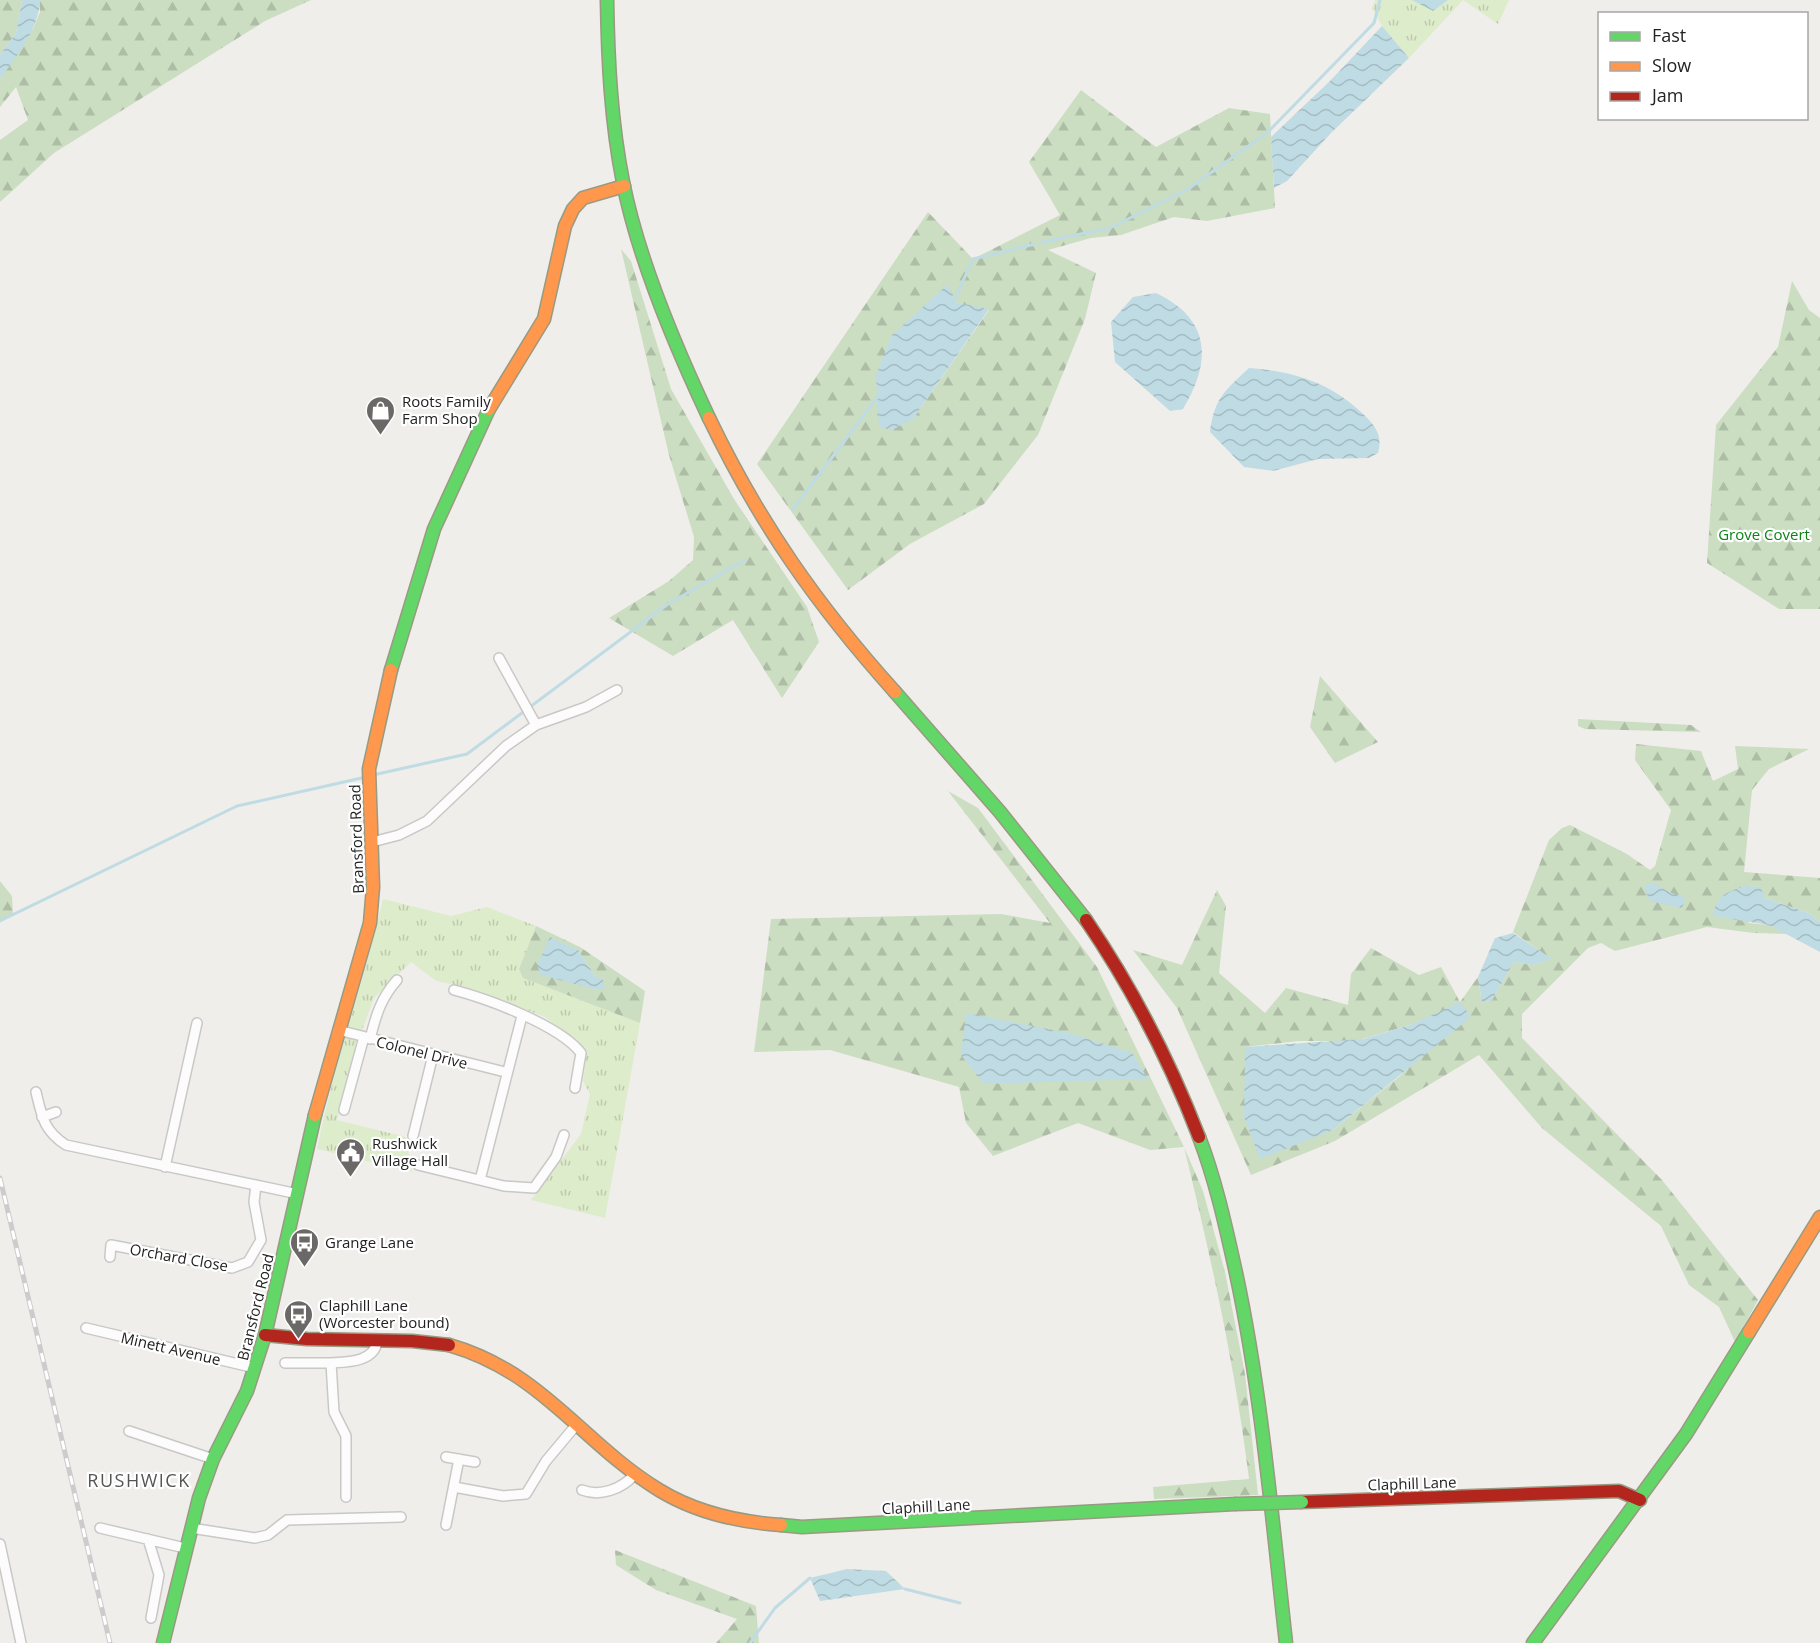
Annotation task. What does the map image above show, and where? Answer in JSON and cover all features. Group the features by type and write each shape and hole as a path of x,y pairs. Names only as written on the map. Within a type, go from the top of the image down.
{"main road":[{"path":"607,0 611,103 624,186 643,254 678,348 741,482 775,540 816,599 1063,886 1136,997 1178,1080 1218,1192 1239,1277 1254,1363 1286,1643"},
{"name":"Bransford Road","path":"164,1643 185,1548 213,1459 255,1368 265,1335 323,1081 370,923 373,904 368,792 375,736 405,617 434,529 459,469 492,402 544,319 565,226 573,209 583,198 624,186"},
{"path":"1533,1643 1640,1500 1742,1346 1820,1217"},
{"name":"Claphill Lane","path":"265,1335 436,1342 484,1359 528,1383 634,1474 661,1493 726,1519 756,1524 802,1527 1235,1504 1618,1491 1640,1500"}],"street":[{"path":"499,658 536,725"},
{"path":"372,842 399,835 427,820 506,746 536,725 586,707 617,690"},
{"path":"344,1110 378,1007 383,996 397,980"},
{"path":"454,990 476,995 544,1024 570,1041 581,1053 575,1088"},
{"path":"480,1180 505,1072 522,1016"},
{"path":"165,1167 197,1023"},
{"name":"Colonel Drive","path":"338,1030 505,1072"},
{"path":"413,1136 433,1055"},
{"path":"36,1092 42,1117 51,1135 66,1145 298,1194"},
{"path":"42,1117 56,1112"},
{"path":"418,1165 504,1186 534,1188 556,1157 564,1135"},
{"name":"Orchard Close","path":"110,1257 111,1245 232,1268 248,1262 261,1240 254,1202 256,1185"},
{"name":"Minett Avenue","path":"86,1328 255,1368"},
{"path":"285,1363 331,1363 362,1359 371,1355 376,1348 377,1341"},
{"path":"331,1363 334,1412 346,1436 346,1497"},
{"path":"454,1487 503,1496 526,1494 546,1461 577,1424"},
{"path":"129,1431 213,1459"},
{"path":"446,1457 475,1462"},
{"path":"446,1525 459,1459"},
{"path":"582,1490 600,1493 626,1484 634,1474"},
{"path":"191,1528 255,1538 267,1535 287,1520 401,1517"},
{"path":"100,1528 185,1548"},
{"path":"148,1539 159,1575 151,1618"},
{"path":"0,1544 21,1643"}],"green space":[{"path":"0,0 22,0 16,33 0,55"},
{"path":"39,0 311,0 265,21 54,153 0,202 0,140 28,120 16,87 0,107 0,79 33,29 40,12"},
{"path":"1375,0 1463,0 1409,58 1382,26 1372,8"},
{"path":"1463,0 1509,0 1498,24"},
{"path":"1081,90 1156,147 1229,108 1270,114 1275,208 1207,221 1174,217 1121,235 1091,238 1048,250 1096,273 1085,319 1038,435 984,504 910,544 848,590 757,464 928,212 973,259 1060,215 1029,162","holes":["947,284 955,302 989,310 913,419"]},
{"path":"621,249 631,261 671,389 734,499 807,607 819,642 782,698 733,620 673,656 609,618 669,581 693,560 694,537 669,455"},
{"name":"Grove Covert","path":"1792,281 1809,310 1820,318 1820,609 1779,609 1707,563 1716,425 1778,347"},
{"path":"1320,676 1378,742 1335,763 1310,727"},
{"path":"1578,719 1691,725 1701,732 1585,729 1578,726"},
{"path":"1636,744 1701,751 1713,781 1738,769 1735,746 1809,749 1769,769 1752,790 1744,872 1820,878 1820,922 1809,913 1764,898 1748,923 1769,925 1788,934 1754,933 1707,927 1615,951 1601,943 1588,948 1522,1014 1522,1038 1662,1180 1758,1300 1735,1342 1719,1307 1689,1285 1661,1226 1542,1128 1479,1055 1335,1141 1251,1175 1177,1008 1133,950 1182,965 1217,890 1226,906 1219,973 1265,1013 1286,988 1348,1005 1351,974 1371,948 1419,975 1441,967 1460,1002 1478,977 1482,1003 1492,1000 1514,962 1532,965 1551,959 1513,932 1549,840 1562,828 1570,825 1627,854 1650,870 1655,866 1671,810 1635,760","holes":["1460,1003 1425,1052 1400,1076 1333,1130 1245,1047 1299,1041 1355,1041 1410,1025"]},
{"path":"948,791 978,808 1097,967 1184,1147 1150,1150 1078,1123 993,1156 966,1123 959,1087 830,1050 754,1052 771,919 1001,914 1050,923"},
{"path":"0,881 12,896 13,915 0,921"},
{"path":"383,899 451,916 487,907 536,926 519,969 523,978 640,1023 605,1218 531,1200 581,1134 590,1094 583,1081 587,1050 545,1017 469,988 436,981 411,962 374,998 357,1044 337,1120 406,1137 412,1172 317,1149"},
{"path":"536,926 580,947 645,991 640,1023 523,978 519,969","holes":["578,950 595,976 598,990 584,985"]},
{"path":"1184,1147 1203,1191 1225,1272 1245,1374 1258,1495 1154,1499 1153,1487 1249,1479 1237,1395 1221,1312"},
{"path":"615,1550 756,1606 759,1643 716,1643 737,1619 656,1590 616,1565"}],"water":[{"path":"22,0 40,0 39,11 26,42 0,79 0,55 16,33"},
{"path":"1412,0 1448,0 1433,11"},
{"path":"1382,26 1409,58 1331,133 1287,181 1274,188 1271,137 1330,81"},
{"path":"948,284 955,302 989,309 913,419 892,430 879,427 876,375 892,335"},
{"path":"1156,293 1174,303 1188,315 1201,343 1202,358 1199,374 1183,409 1170,411 1115,362 1111,322 1133,297"},
{"path":"1249,368 1295,375 1337,393 1350,402 1374,426 1379,436 1378,453 1369,458 1318,459 1273,471 1244,467 1210,432 1214,411 1222,396"},
{"path":"1652,882 1669,892 1686,898 1682,908 1650,901 1644,888"},
{"path":"1746,886 1761,887 1764,898 1809,913 1820,922 1820,952 1769,925 1713,916 1714,909 1724,895"},
{"path":"1513,933 1552,959 1532,965 1514,962 1492,1000 1482,1003 1478,977 1495,938"},
{"path":"550,937 578,950 595,976 603,980 605,988 598,990 541,975 537,965"},
{"path":"1460,1002 1471,1017 1333,1130 1260,1159 1244,1117 1245,1047 1363,1039 1410,1025"},
{"path":"966,1013 1073,1034 1132,1053 1148,1079 984,1084 961,1055"},
{"path":"847,1569 886,1571 905,1589 820,1601 810,1578"}],"waterway":[{"path":"1042,242 1110,228 1188,189 1268,132 1374,23 1380,0"},
{"path":"953,303 973,259 1035,244"},
{"path":"793,509 879,395"},
{"path":"373,775 467,754 668,604 745,560"},
{"path":"0,921 237,806 366,777"},
{"path":"750,1643 775,1608 810,1578"},
{"path":"905,1589 960,1603"}],"railway":[{"path":"0,1178 110,1643"}],"traffic: fast":[{"path":"607,0 613,114 623,182 630,211 659,302 709,418"},
{"path":"391,670 434,529 489,409"},
{"path":"895,692 1000,812 1086,920"},
{"path":"163,1643 199,1498 213,1459 247,1391 265,1335 315,1115"},
{"path":"1199,1137 1220,1205 1236,1273 1253,1365 1266,1457 1286,1643"},
{"path":"1533,1643 1686,1434 1749,1332"},
{"path":"1235,1504 1302,1502"},
{"path":"781,1525 802,1527 1235,1504"}],"traffic: slow":[{"path":"489,409 544,319 565,226 573,209 583,198 624,186"},
{"path":"709,418 728,457 792,562 840,627 895,692"},
{"path":"315,1115 370,923 373,887 369,769 391,670"},
{"path":"1749,1332 1820,1217"},
{"path":"449,1345 482,1357 510,1372 536,1390 631,1471 673,1498 717,1515 781,1525"}],"traffic: jam":[{"path":"1086,920 1149,1025 1199,1137"},
{"path":"265,1335 307,1339 412,1341 449,1345"},
{"path":"1302,1502 1619,1491 1640,1500"}],"place":[{"name":"Roots Family Farm Shop","path":"381,436"},
{"name":"Rushwick Village Hall","path":"351,1178"},
{"name":"Grange Lane","path":"304,1268"},
{"name":"Claphill Lane (Worcester bound)","path":"298,1340"}],"district":[{"name":"RUSHWICK","path":"139,1480"}]}
